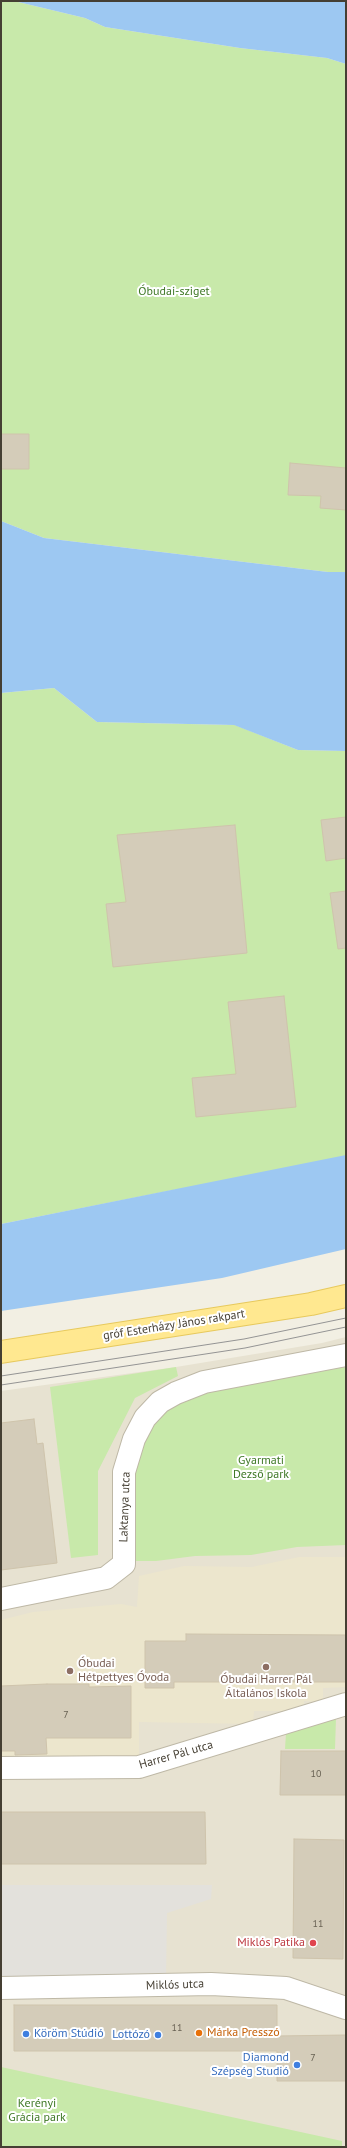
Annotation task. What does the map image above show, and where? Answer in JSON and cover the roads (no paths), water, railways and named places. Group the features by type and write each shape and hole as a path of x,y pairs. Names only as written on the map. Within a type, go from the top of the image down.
{"main road":[{"name":"gróf Esterházy János rakpart","path":"1,1352 311,1304 346,1296"}],"street":[{"name":"Laktanya utca","path":"1,1599 106,1578 124,1564 124,1472 134,1439 145,1418 160,1402 176,1393 204,1382 346,1355"},
{"name":"Harrer Pál utca","path":"1,1768 140,1767 346,1704"},
{"name":"Miklós utca","path":"1,1988 211,1984 286,1988 346,2008"}],"water":[{"path":"14,1 346,1 346,64 327,58 240,48 105,27 85,18"},
{"path":"1,521 44,538 328,572 346,572 346,751 298,750 234,725 97,722 54,688 1,693"},
{"path":"346,1155 346,1249 222,1278 1,1311 1,1224"}],"tram line":[{"path":"1,1376 244,1339 346,1318"},
{"path":"1,1385 245,1348 346,1327"}],"place":[{"name":"Óbudai Harrer Pál Általános Iskola","path":"266,1667"},
{"name":"Óbudai Hétpettyes Óvoda","path":"70,1671"},
{"name":"Miklós Patika","path":"313,1943"},
{"name":"Márka Presszó","path":"199,2033"},
{"name":"Köröm Stúdió","path":"26,2034"},
{"name":"Lottózó","path":"158,2035"},
{"name":"Diamond Szépség Studió","path":"297,2065"}],"park label":[{"name":"Óbudai-sziget","path":"174,292"},
{"name":"Gyarmati Dezső park","path":"261,1468"},
{"name":"Kerényi Grácia park","path":"37,2111"}]}
